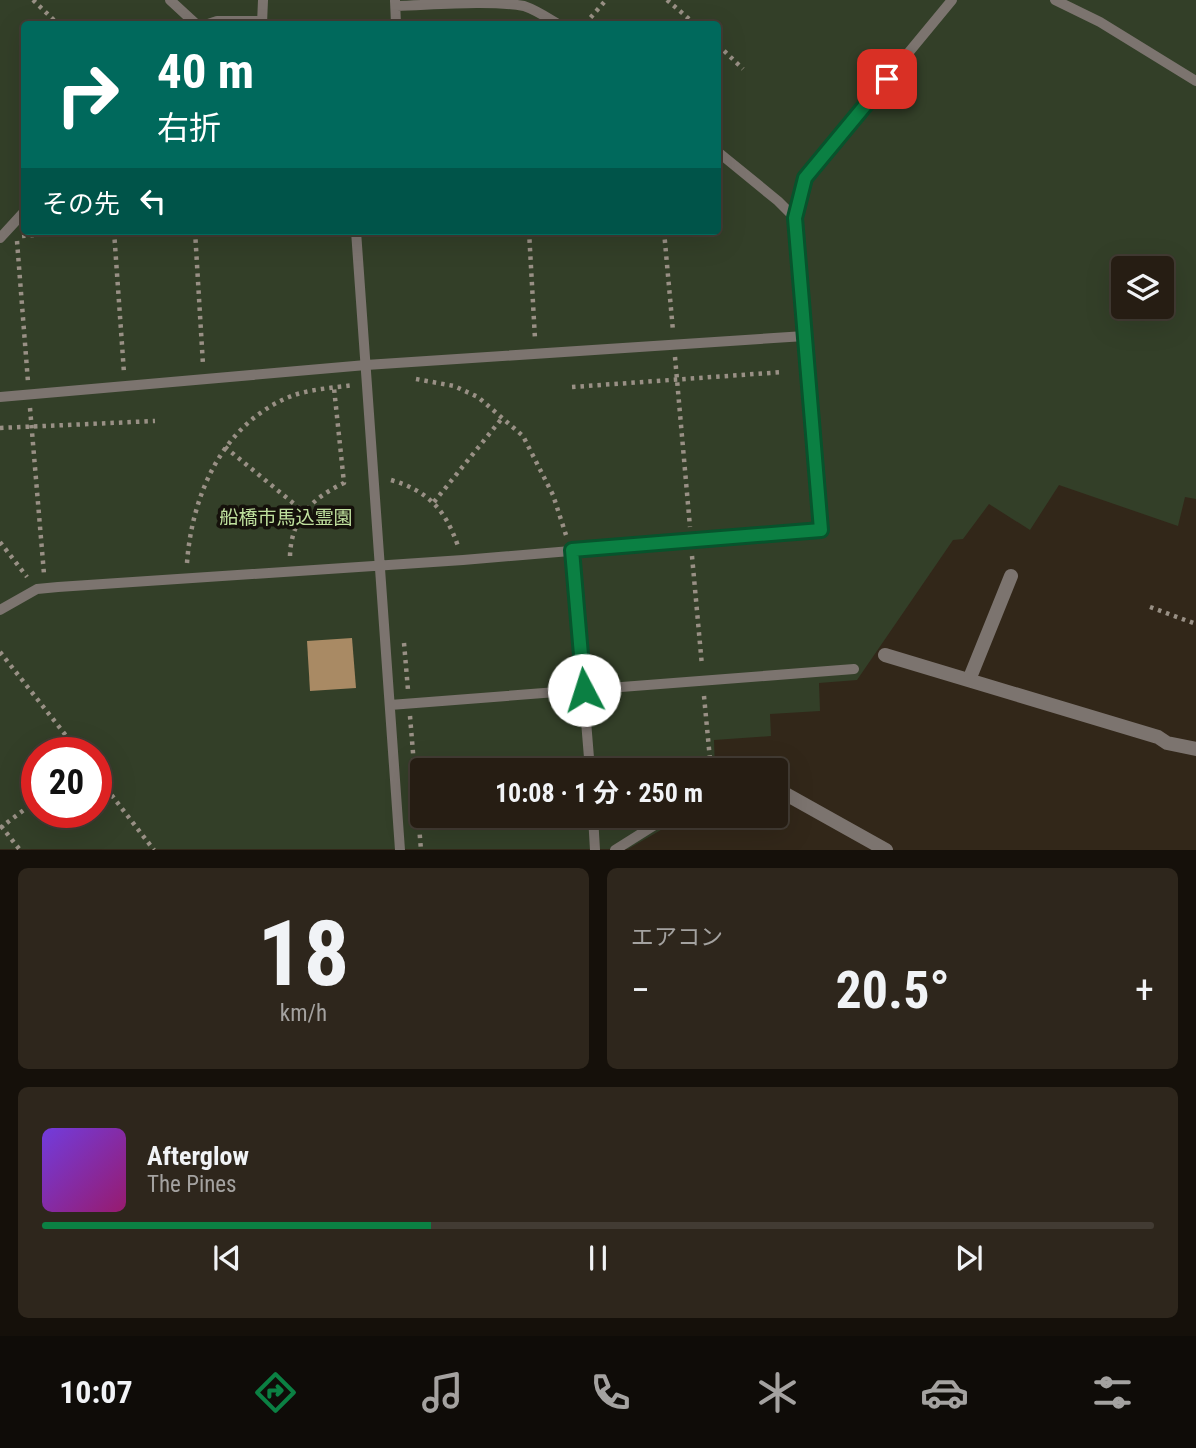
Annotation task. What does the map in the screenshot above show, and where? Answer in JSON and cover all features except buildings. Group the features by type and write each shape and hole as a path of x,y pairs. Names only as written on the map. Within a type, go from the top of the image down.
{"street":[{"path":"969,680 1011,576"},
{"path":"886,655 1158,737 1167,743 1196,749"},
{"path":"788,795 886,849"}],"lane":[{"path":"170,0 193,21"},
{"path":"261,21 263,0"},
{"path":"0,610 37,589 821,530 795,218 805,178 952,0"},
{"path":"1055,0 1100,22 1196,81"},
{"path":"396,21 396,3 500,3 525,6 552,21"},
{"path":"721,154 795,218"},
{"path":"0,238 21,215"},
{"path":"356,235 400,849"},
{"path":"0,397 366,365 805,337"},
{"path":"572,550 589,758"},
{"path":"390,705 854,669"},
{"path":"594,828 595,849"},
{"path":"615,849 649,828"}],"path":[{"path":"33,0 55,21"},
{"path":"588,21 606,0"},
{"path":"667,0 692,21"},
{"path":"721,48 743,69"},
{"path":"0,238 39,235"},
{"path":"114,235 125,386"},
{"path":"195,235 204,380"},
{"path":"529,235 536,354"},
{"path":"664,235 710,758"},
{"path":"572,387 783,372"},
{"path":"186,578 189,532 196,506 225,447 268,407 292,395 367,383"},
{"path":"289,571 290,543 296,523 310,504 326,491 344,483 334,388"},
{"path":"435,502 503,417"},
{"path":"0,428 155,421"},
{"path":"225,447 304,512"},
{"path":"391,480 418,489 435,502 454,534 463,559"},
{"path":"0,542 37,589"},
{"path":"1150,607 1196,624"},
{"path":"0,652 67,737"},
{"path":"112,795 154,849"},
{"path":"20,849 1,827 21,812"}],"green space":[{"name":"船橋市馬込霊園","path":"0,0 1196,0 1196,499 1185,497 1178,526 1059,485 1030,530 989,504 963,539 953,540 857,680 819,683 820,711 770,714 771,736 714,740 715,758 410,758 410,828 664,828 628,849 0,849"}],"route":[{"path":"584,690 572,550 821,530 795,218 805,178 887,79"}]}
